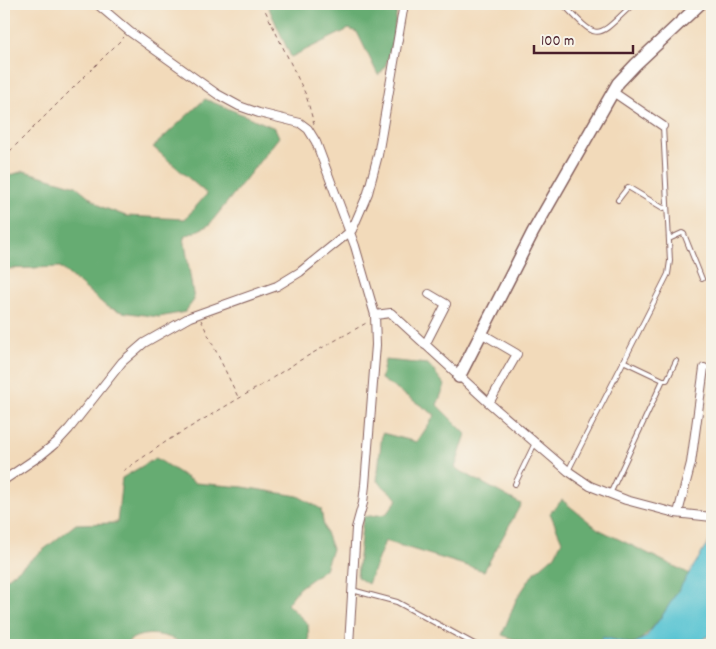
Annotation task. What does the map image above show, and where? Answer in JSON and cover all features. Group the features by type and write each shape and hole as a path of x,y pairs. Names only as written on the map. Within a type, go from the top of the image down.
{"street":[{"path":"97,4 130,32 217,94 239,106 259,113 300,123 313,137 360,260 375,317 375,371 363,503 356,528 349,645"},
{"path":"4,480 41,455 70,429 118,368 135,350 162,331 198,314 277,286 300,272 349,234 362,210 378,155 404,4"},
{"path":"459,376 533,232 618,83 700,4"},
{"path":"613,92 663,126"},
{"path":"425,345 446,304 429,294"},
{"path":"375,317 391,313 535,443 568,471 590,486 610,494 678,513 712,517"},
{"path":"481,333 517,354 489,403"},
{"path":"678,513 691,463 704,368"}],"lane":[{"path":"563,4 586,27 594,32 599,32 608,27 633,4"},
{"path":"568,471 668,274 670,261 663,126"},
{"path":"618,200 628,187 663,208 667,208"},
{"path":"669,239 682,233 684,234 702,279"},
{"path":"623,361 663,380 667,380 676,361"},
{"path":"610,494 663,380"},
{"path":"515,484 535,443"},
{"path":"352,590 397,602 476,645"}],"path":[{"path":"4,14 14,4"},
{"path":"262,4 306,95 314,127 313,137"},
{"path":"4,157 130,32"},
{"path":"198,314 238,398"},
{"path":"123,471 238,398 375,317"}],"green space":[{"path":"267,4 398,4 387,63 378,75 357,32 349,29 291,57"},
{"path":"205,99 275,128 279,137 209,225 184,237 194,300 185,312 159,317 122,312 107,307 60,267 4,269 4,177 24,171 76,186 102,207 126,216 185,219 207,194 153,147"},
{"path":"385,360 428,364 445,385 437,405 466,434 455,468 521,504 484,571 385,541 368,584 357,577 363,517 386,514 398,499 377,481 382,433 417,442 435,415 381,379"},
{"path":"156,458 195,483 243,487 298,496 321,509 324,527 332,549 325,569 299,588 287,604 308,624 309,645 183,645 170,638 153,634 137,637 125,645 4,645 4,581 76,524 117,523 122,478"},
{"path":"562,500 598,529 690,574 656,623 633,644 531,645 502,635 516,600 533,574 555,555 562,541 550,513"}],"water":[{"path":"712,537 712,634 704,638 698,645 597,645 603,637 633,644 646,637 662,616"}]}
